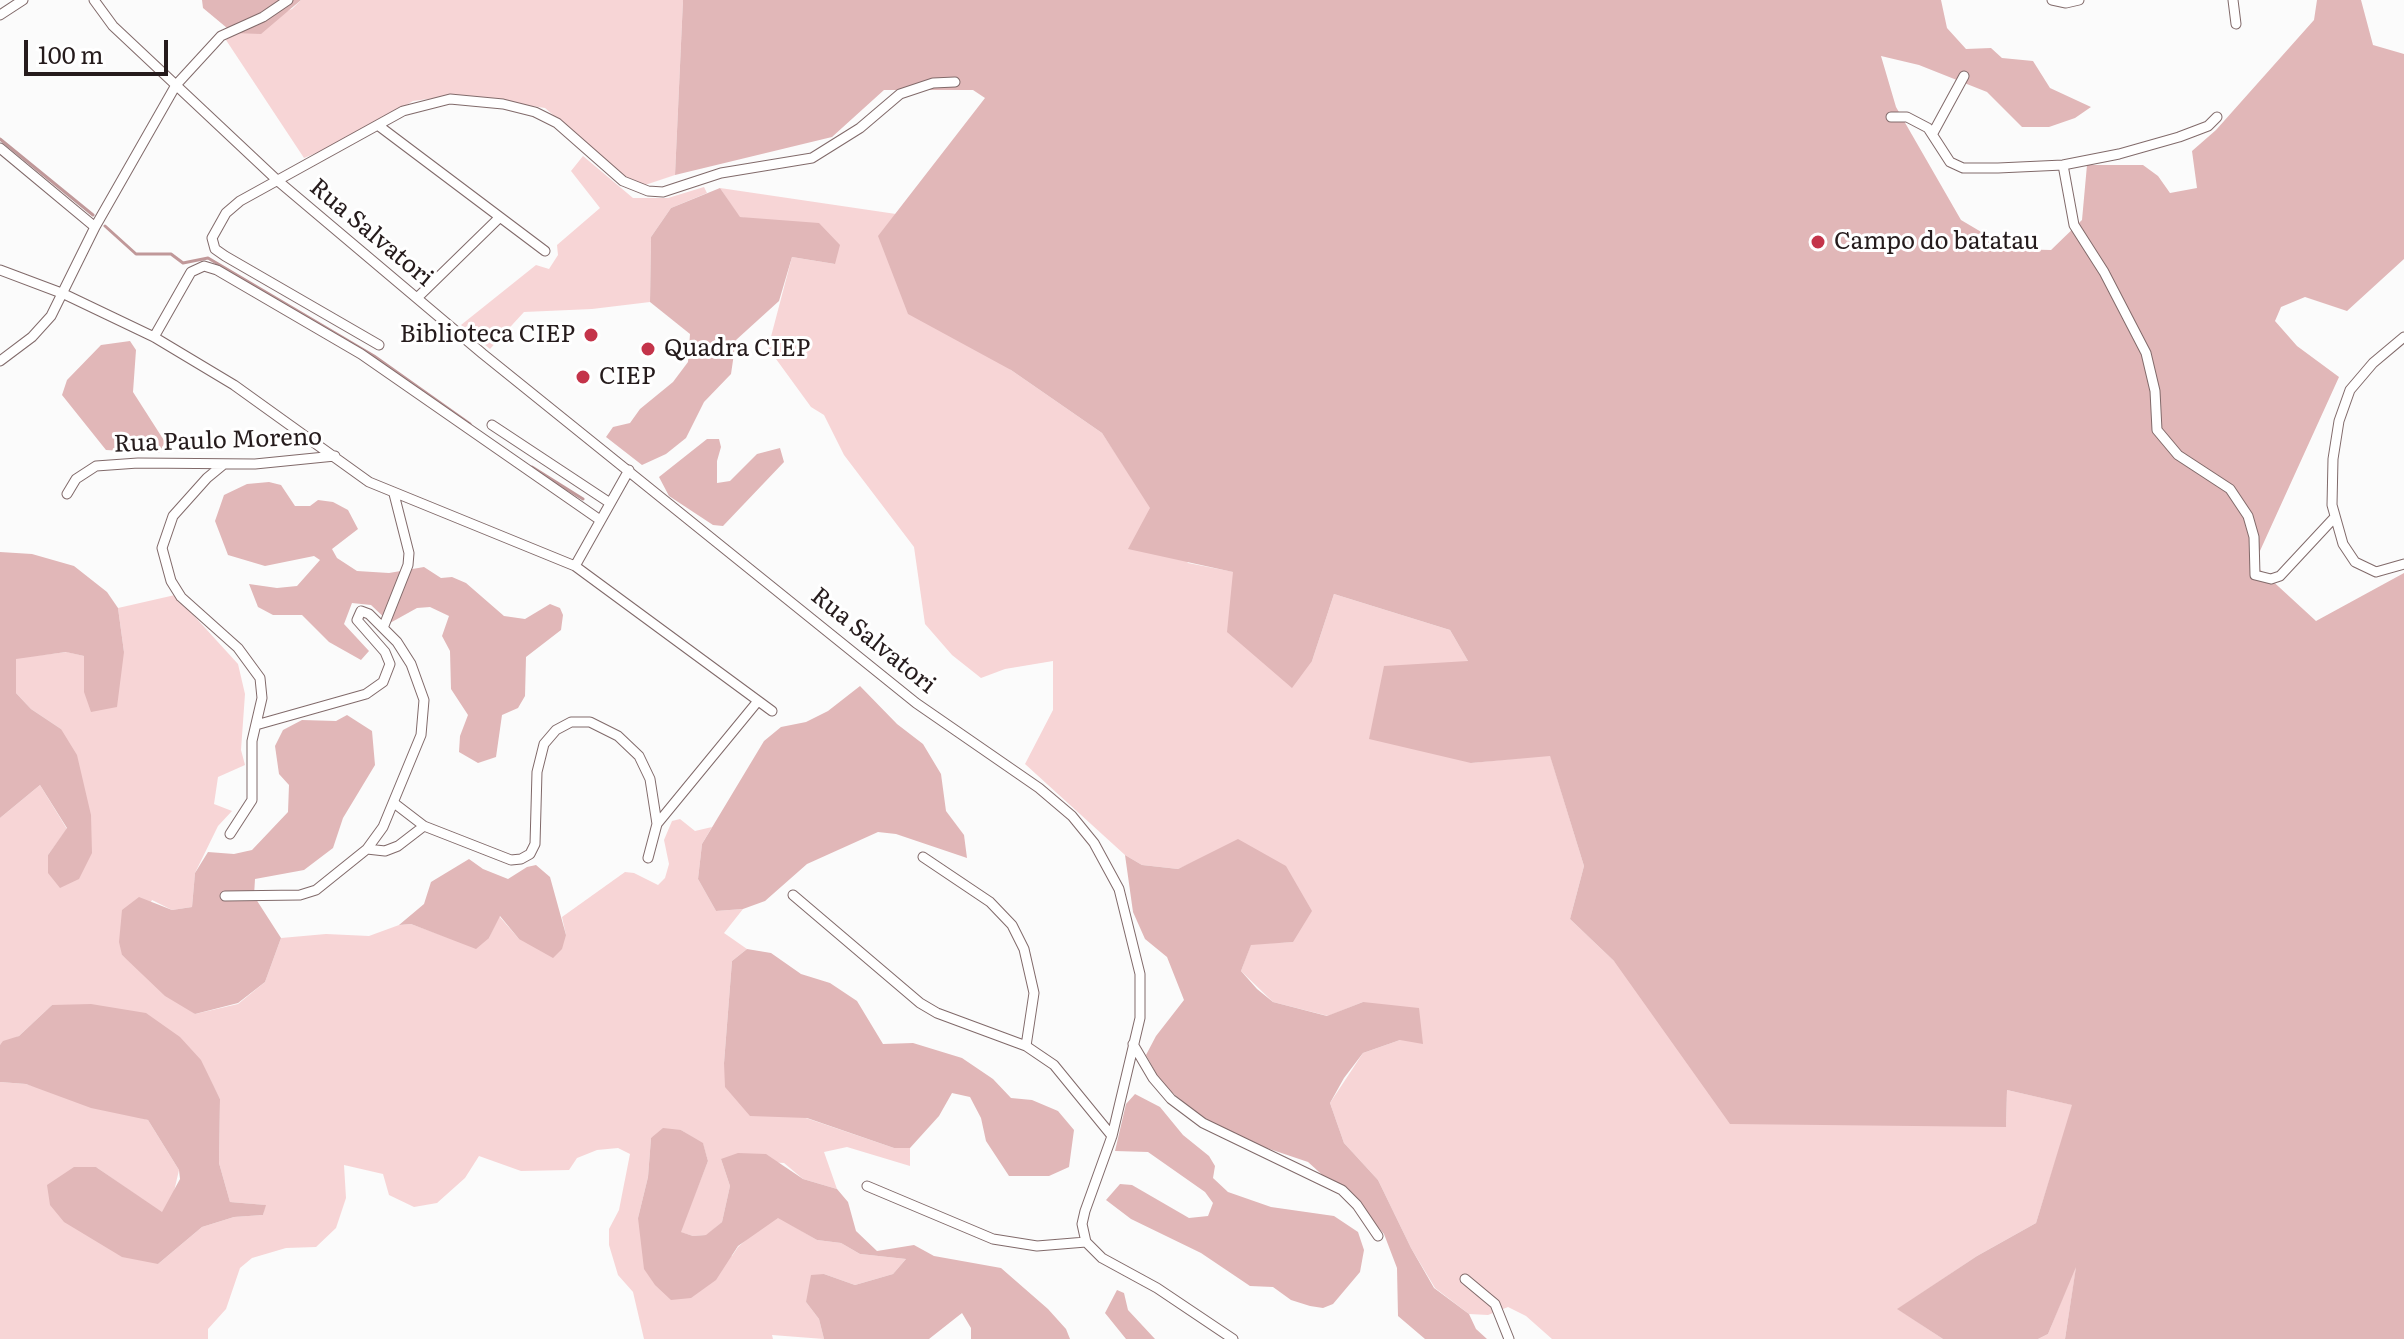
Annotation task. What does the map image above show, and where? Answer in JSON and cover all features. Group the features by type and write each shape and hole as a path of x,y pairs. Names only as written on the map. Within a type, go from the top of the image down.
{"street":[{"path":"0,15 23,0"},
{"name":"Rua Salvatori","path":"94,0 113,26 278,181 916,703 1039,788 1072,816 1094,843 1119,889 1131,928 1140,974 1140,1018 1112,1136 1085,1211 1082,1224 1086,1242"},
{"path":"0,361 32,337 51,316 95,227 176,85 221,36 263,17 288,0"},
{"path":"2052,0 2066,3 2079,0"},
{"path":"2233,0 2236,24"},
{"path":"1933,133 1964,76"},
{"path":"379,345 225,256 215,249 212,238 226,213 240,201 403,111 450,99 503,104 535,112 557,123 623,181 648,191 663,192 721,173 812,158 860,128 900,94 925,85 955,82"},
{"path":"1891,117 1907,117 1933,133 1950,162 1963,168 2063,165 2119,154 2179,137 2208,126 2217,117"},
{"path":"379,126 545,251"},
{"path":"0,148 95,227"},
{"path":"2063,165 2074,225 2081,241 2104,272 2146,353 2155,391 2157,430 2178,455 2230,489 2248,516 2254,537 2255,575 2271,579 2280,576 2334,518"},
{"path":"418,297 499,218"},
{"path":"154,337 191,272 204,266 211,268 361,354 600,520"},
{"path":"0,270 64,294 154,337 234,385 369,482 575,566 772,711"},
{"path":"2404,337 2373,363 2350,390 2339,421 2333,459 2334,518 2343,544 2363,568 2388,571 2404,564"},
{"path":"492,425 610,503"},
{"name":"Rua Paulo Moreno","path":"67,494 76,479 96,466 224,464 335,456"},
{"path":"224,464 173,516 164,533 162,548 171,581 181,597 253,665 260,678 262,698 252,741 252,800 230,834"},
{"path":"575,566 629,470"},
{"path":"383,628 408,565 409,553 394,494"},
{"path":"225,896 300,895 316,890 367,849 383,827 394,803 425,719 424,700 411,664 369,614 358,613 357,620 385,652 390,664 383,682 366,694 256,725"},
{"path":"657,824 758,701"},
{"path":"394,803 424,826 511,860 530,854 535,844 537,772 544,744 556,730 571,722 590,722 618,736 639,756 650,779 657,824 648,858"},
{"path":"367,849 385,851 398,846 424,826"},
{"path":"923,857 990,902 1012,925 1024,949 1034,993 1026,1046"},
{"path":"793,895 920,1003 937,1013 1026,1046 1066,1077 1112,1136"},
{"path":"1133,1044 1153,1078 1171,1099 1203,1123 1342,1190 1378,1236"},
{"path":"867,1186 993,1239 1037,1246 1086,1242 1102,1258 1157,1288 1233,1339"},
{"path":"1465,1279 1495,1304 1509,1339"}],"shaded area":[{"path":"202,0 301,0 261,34 233,33 203,8"},
{"path":"301,0 683,0 675,175 642,186 631,182 545,108 459,95 413,101 348,140 304,158 226,40 233,33 292,9"},
{"path":"683,0 1941,0 1947,28 1966,49 1991,48 2002,58 2033,61 2050,88 2091,107 2075,118 2049,127 2022,127 1987,92 1919,65 1881,56 1896,107 1961,220 2010,249 2051,250 2082,220 2087,165 2143,165 2158,176 2170,193 2197,188 2192,151 2216,130 2314,20 2317,0 2361,0 2373,45 2404,54 2404,259 2347,311 2305,297 2281,307 2275,321 2297,346 2339,377 2254,564 2316,621 2404,573 2404,1339 2065,1339 2076,1267 2048,1334 2038,1339 1943,1339 1897,1309 1977,1256 2036,1223 2072,1105 2007,1090 2006,1127 1730,1124 1614,961 1570,919 1584,866 1550,756 1471,763 1369,739 1384,666 1468,661 1450,630 1334,594 1312,661 1292,688 1227,632 1233,572 1128,549 1150,508 1102,433 1011,370 908,314 878,236 985,98 973,90 884,90 832,137 675,175"},
{"path":"583,156 633,198 668,198 704,187 707,193 671,208 651,237 650,302 524,312 490,349 461,325 536,265 549,269 558,255 557,245 600,208 571,171"},
{"path":"720,188 896,214 879,236 1011,370 1102,433 1188,563 1234,572 1312,661 1334,594 1450,630 1468,661 1471,763 1550,755 1584,866 1570,919 1614,961 2006,1126 2007,1090 2073,1105 2036,1223 1977,1256 1898,1309 1943,1339 1552,1339 1526,1316 1508,1307 1488,1315 1469,1314 1435,1288 1411,1248 1378,1180 1344,1143 1330,1103 1363,1053 1400,1040 1363,1002 1328,1016 1273,1002 1241,971 1251,944 1293,942 1205,857 1178,869 1142,865 1125,855 1025,764 1053,710 1053,661 1005,669 981,678 952,655 925,624 914,547 844,455 824,415 811,407 768,348 792,257 835,264 770,222 739,217"},
{"path":"720,188 740,217 819,223 840,245 835,264 792,257 779,301 736,340 731,374 704,402 686,438 666,454 642,465 606,437 613,427 630,423 640,409 673,382 688,362 690,334 650,302 651,237 671,208"},
{"path":"130,341 136,350 133,392 165,442 159,453 106,450 62,395 67,380 101,345"},
{"path":"707,439 719,439 721,447 717,461 717,483 730,481 757,454 780,448 784,462 723,526 713,525 669,496 659,477"},
{"path":"269,482 281,485 295,506 310,506 318,500 333,502 348,510 358,529 332,549 337,558 357,571 389,573 424,567 441,578 452,577 466,583 504,616 525,619 550,604 560,608 563,615 561,630 526,657 525,696 518,708 502,715 496,757 478,763 459,752 460,736 468,715 451,689 450,651 442,636 449,616 430,607 417,608 390,623 371,605 352,603 344,624 369,651 361,660 329,642 302,615 273,615 258,607 249,584 277,588 297,586 320,560 314,556 265,566 228,555 215,521 224,495 247,484"},
{"path":"0,552 32,554 74,566 107,592 118,608 124,652 117,707 91,712 84,692 84,656 66,652 16,659 16,693 31,709 61,729 77,755 91,815 92,853 79,879 60,888 48,873 48,855 67,828 40,785 0,818"},
{"path":"175,595 238,664 245,694 241,750 245,765 218,777 214,804 232,811 218,826 195,873 192,907 172,910 152,900 122,955 195,1014 238,1004 265,982 281,938 326,934 369,936 411,924 449,938 489,938 499,916 519,939 566,935 562,917 625,872 658,885 665,878 669,864 664,840 672,821 680,819 695,831 712,827 702,844 698,879 716,911 743,909 724,933 747,949 732,961 724,1063 806,1118 894,1148 910,1148 910,1166 847,1147 824,1152 837,1189 803,1179 784,1163 721,1159 730,1186 722,1222 707,1235 693,1236 680,1232 708,1161 703,1144 681,1130 651,1138 648,1177 638,1218 732,1256 757,1230 778,1217 817,1240 841,1243 860,1254 906,1259 893,1274 855,1285 824,1274 806,1302 819,1319 824,1339 772,1335 773,1339 644,1339 633,1292 618,1275 609,1245 609,1229 619,1210 630,1154 618,1148 597,1150 577,1158 569,1170 521,1171 479,1156 465,1178 437,1203 414,1207 389,1195 383,1174 344,1165 346,1198 336,1228 316,1247 286,1248 252,1258 240,1268 226,1309 208,1329 208,1339 0,1339 0,1082 26,1084 148,1120 179,1170 173,1196 162,1213 96,1167 158,1264 202,1227 234,1217 263,1215 265,1205 230,1202 219,1163 220,1099 200,1060 52,1005 19,1036 0,1045 0,818 40,785 67,829 48,855 79,879 61,729 31,709 16,693 16,658 67,652 84,656 84,692 124,652 118,608"},
{"path":"860,686 897,724 923,744 941,774 946,811 964,835 967,858 896,834 878,832 807,864 765,901 743,909 716,911 698,879 702,844 764,741 781,727 806,722 828,711"},
{"path":"347,715 372,731 375,765 343,818 333,848 304,870 255,879 254,896 281,938 265,982 238,1003 195,1014 165,996 122,955 119,942 122,910 139,897 172,910 192,907 195,873 208,852 234,854 252,850 288,812 289,785 279,774 275,746 283,730 302,720 336,721"},
{"path":"1238,839 1286,866 1312,911 1293,942 1251,945 1241,971 1257,989 1273,1002 1327,1016 1363,1002 1419,1008 1423,1044 1400,1040 1363,1053 1330,1103 1344,1143 1378,1180 1434,1288 1469,1314 1476,1329 1487,1339 1425,1339 1398,1316 1397,1268 1384,1234 1371,1219 1308,1162 1237,1138 1194,1111 1162,1084 1146,1055 1156,1036 1184,1000 1167,957 1145,939 1133,912 1125,855 1142,865 1178,869"},
{"path":"469,859 483,869 508,879 536,865 550,877 566,935 562,949 553,958 519,939 500,916 489,938 476,949 411,924 399,925 424,904 431,882"},
{"path":"747,949 771,953 801,974 830,983 857,1001 883,1044 913,1043 962,1058 993,1079 1011,1098 1032,1100 1058,1111 1074,1130 1069,1167 1049,1176 1009,1176 986,1141 981,1118 970,1097 952,1093 939,1116 910,1148 894,1148 807,1118 750,1116 725,1087 724,1063 732,961"},
{"path":"91,1004 146,1013 180,1037 201,1060 220,1099 219,1163 230,1202 266,1205 263,1215 234,1217 202,1227 158,1264 122,1257 64,1222 50,1205 47,1185 74,1167 96,1167 162,1212 180,1179 179,1170 148,1120 91,1108 26,1084 0,1082 0,1045 3,1041 19,1036 52,1005"},
{"path":"1135,1094 1160,1107 1183,1135 1209,1156 1215,1166 1213,1178 1228,1192 1271,1207 1334,1216 1358,1232 1364,1250 1360,1272 1333,1304 1323,1308 1310,1306 1291,1300 1273,1287 1250,1286 1201,1253 1131,1219 1106,1200 1120,1184 1132,1185 1189,1218 1208,1216 1213,1203 1205,1192 1148,1152 1115,1151 1126,1104"},
{"path":"663,1128 681,1130 703,1143 708,1161 681,1232 693,1236 706,1235 722,1222 730,1186 721,1159 738,1153 766,1154 803,1179 837,1189 848,1202 856,1231 877,1251 914,1245 934,1256 1001,1268 1048,1309 1066,1329 1070,1339 971,1339 971,1328 962,1313 929,1339 824,1339 819,1319 806,1302 811,1275 824,1274 855,1285 893,1274 906,1259 860,1254 841,1243 817,1240 778,1218 738,1246 716,1280 691,1298 671,1300 644,1269 638,1218 648,1177 651,1138"},
{"path":"2077,1262 2065,1339 2038,1339 2048,1334"},
{"path":"1117,1290 1124,1293 1128,1310 1155,1339 1126,1339 1105,1313"}],"waterway":[{"path":"0,139 93,215"},
{"path":"105,226 136,254 171,254 183,263 208,258 374,356 470,424"},
{"path":"532,467 583,499"}],"place":[{"name":"Campo do batatau","path":"1818,242"},
{"name":"Biblioteca CIEP","path":"591,335"},
{"name":"Quadra CIEP","path":"648,349"},
{"name":"CIEP","path":"583,377"}]}
